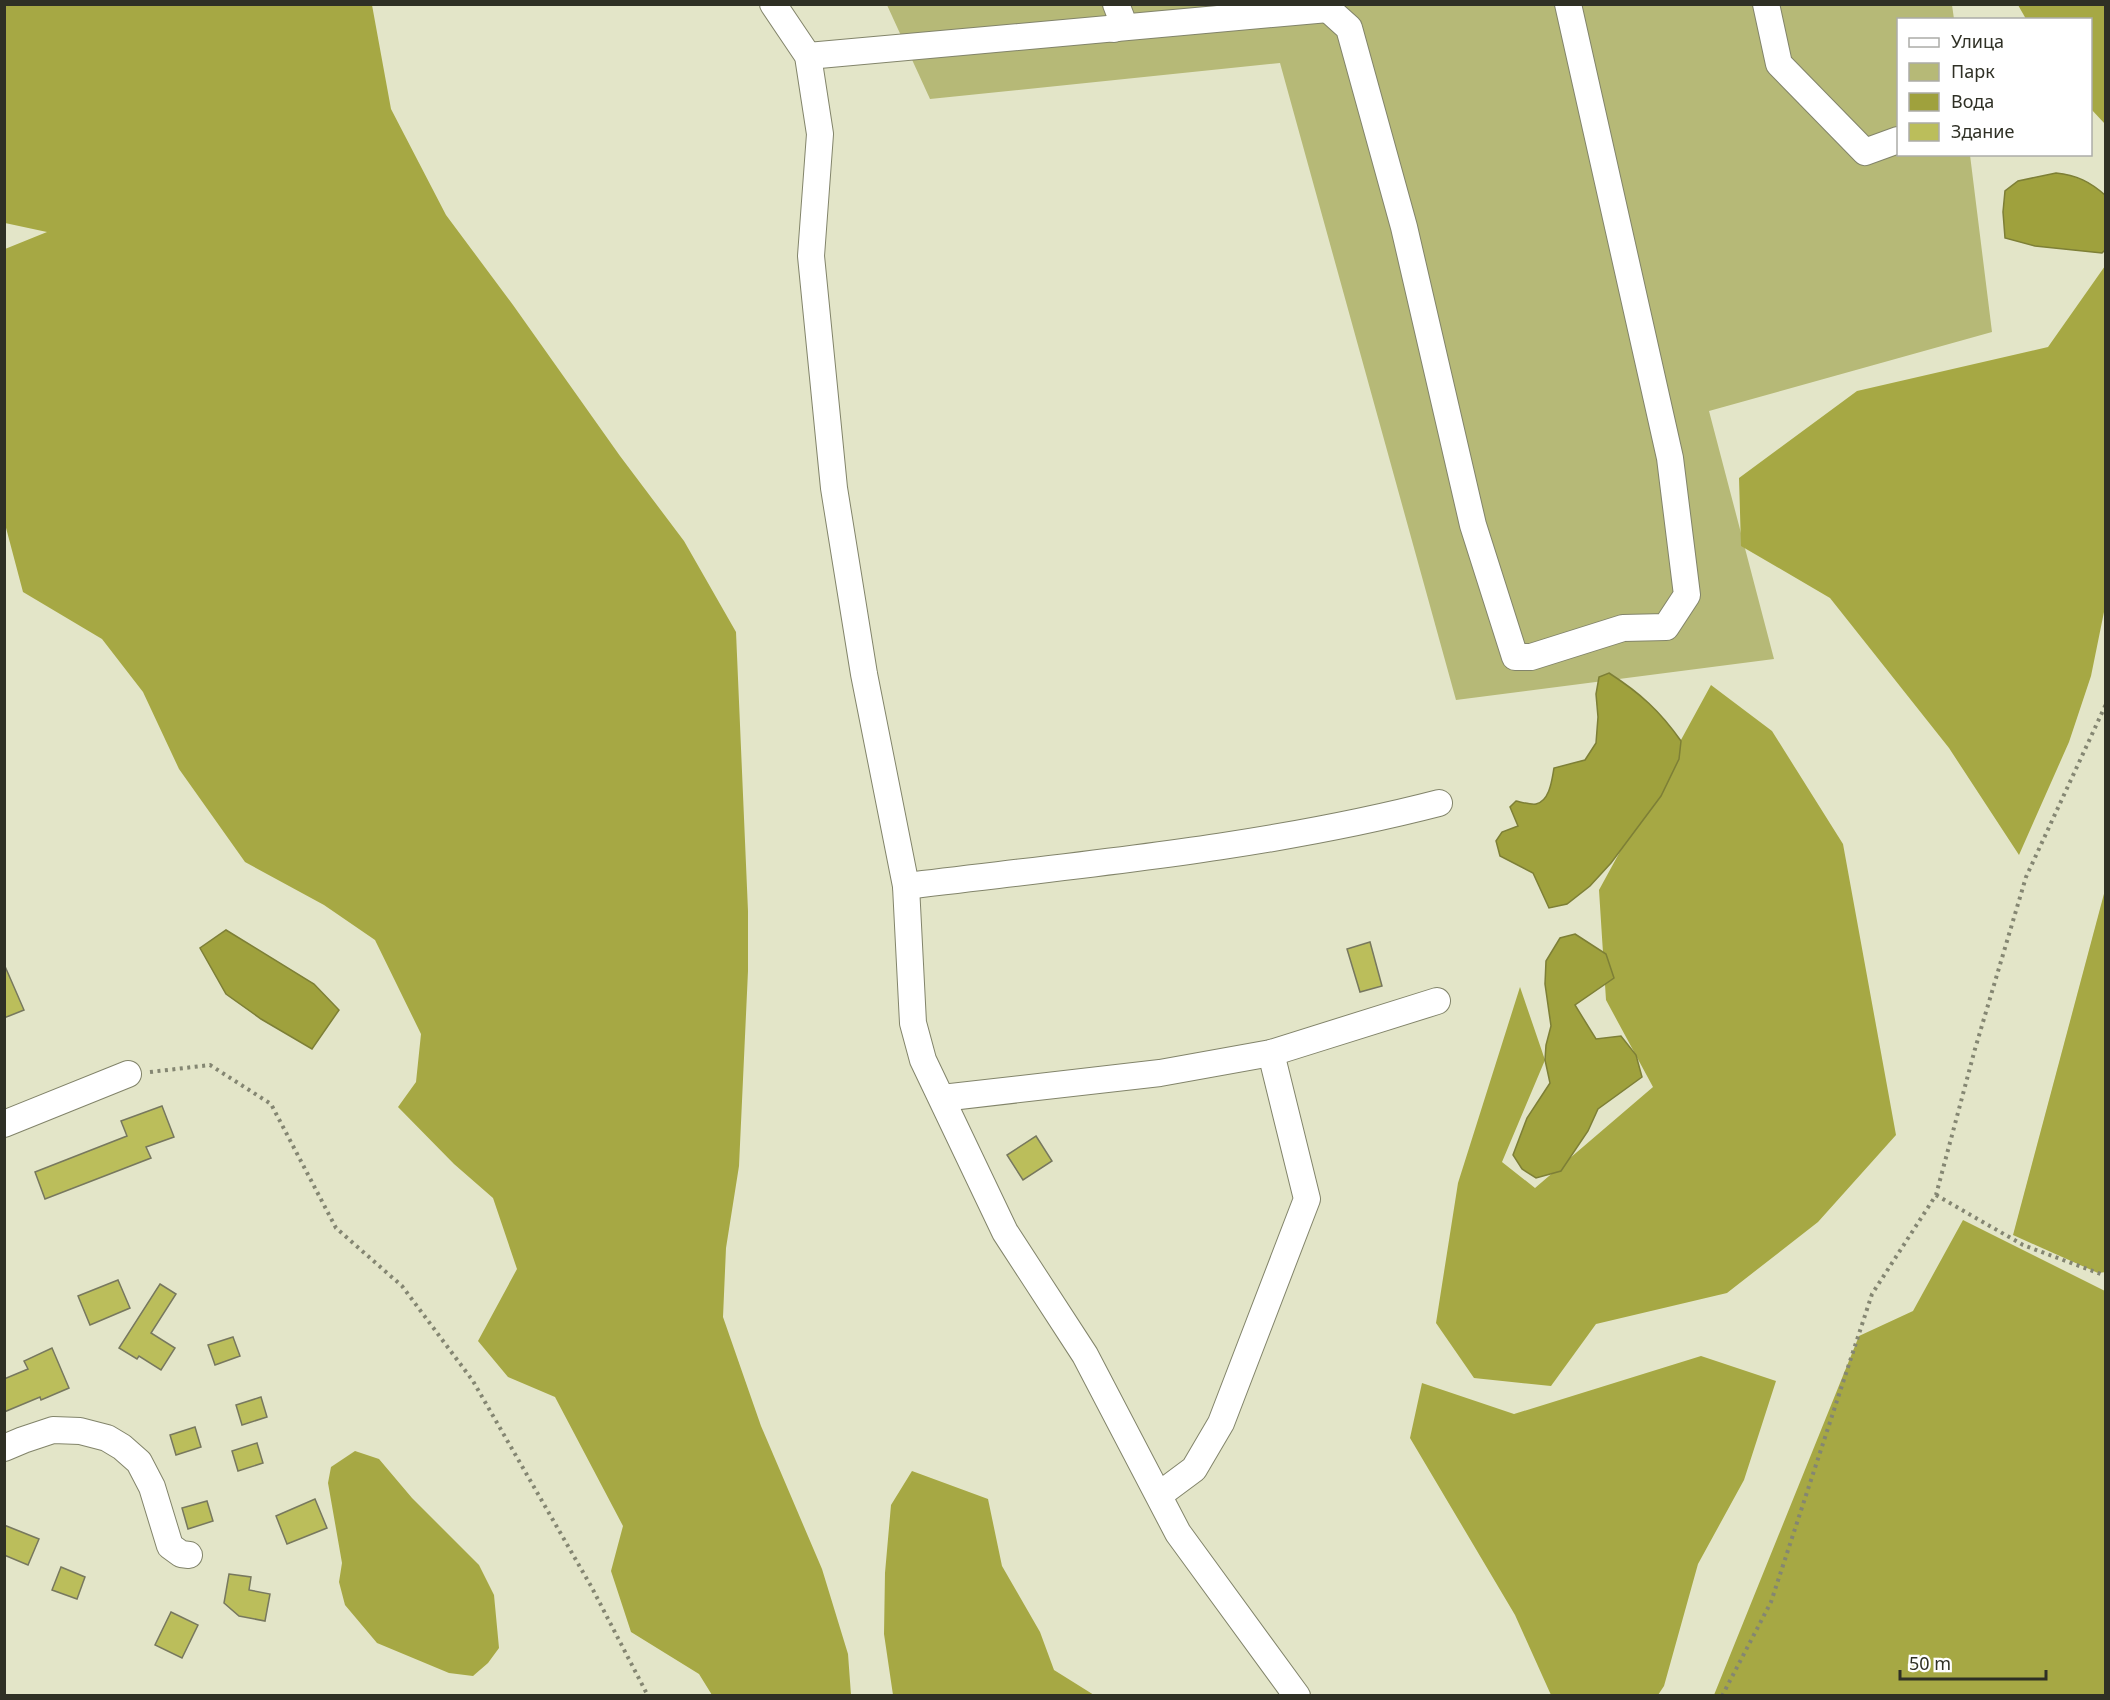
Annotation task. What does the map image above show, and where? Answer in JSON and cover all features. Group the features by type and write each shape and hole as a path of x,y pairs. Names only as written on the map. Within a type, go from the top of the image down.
{"street":[{"path":"773,4 808,56 820,134 811,256 834,488 864,674 906,886 913,1023 923,1060 1005,1232 1085,1355 1179,1533 1297,1695"},
{"path":"808,56 1115,17 1328,7 1349,28 1404,227 1473,525 1515,657 1531,657 1623,628 1666,627 1687,595 1670,458 1568,4"},
{"path":"1766,4 1779,64 1865,152 1897,141"},
{"path":"906,886 1221,848 1376,819 1439,803"},
{"path":"942,1098 1160,1074 1271,1053 1437,1001"},
{"path":"1158,1495 1194,1469 1221,1423 1307,1199 1271,1053"},
{"path":"4,1124 128,1074"},
{"path":"4,1448 53,1430 80,1431 106,1438 122,1447 139,1462 153,1487 170,1546 175,1552 189,1555"}],"path":[{"path":"1722,1695 1771,1602 1872,1294 1936,1195 1975,1049 2026,877 2106,704"},
{"path":"128,1074 210,1065 271,1104 336,1228 402,1286 473,1381 591,1586 648,1695"},
{"path":"1936,1195 2023,1245 2106,1276"}],"green space":[{"path":"887,5 1952,5 1954,18 1897,18 1897,156 1970,156 1992,332 1709,411 1774,659 1456,700 1280,63 930,99"}],"shaded area":[{"path":"4,5 372,5 391,109 446,215 684,541 736,632 748,911 748,971 739,1166 726,1248 723,1317 761,1426 822,1569 848,1654 851,1695 712,1695 699,1674 631,1632 611,1571 623,1526 555,1397 508,1377 478,1341 517,1269 493,1198 454,1164 398,1107 416,1082 421,1034 375,940 324,905 245,862 179,769 143,692 102,639 23,592 5,524 5,249 47,232 5,223"},
{"path":"2018,5 2105,5 2105,124 2092,110 2092,18 2025,18"},
{"path":"2105,266 2105,607 2091,676 2069,742 2019,855 1949,748 1830,598 1741,546 1739,478 1857,391 2048,347"},
{"path":"1711,685 1772,731 1843,844 1896,1135 1818,1222 1727,1293 1596,1324 1551,1386 1474,1378 1436,1323 1458,1183 1520,987 1545,1060 1502,1162 1535,1188 1653,1087 1606,1000 1599,890"},
{"path":"2105,890 2106,1272 2098,1273 2013,1235"},
{"path":"1963,1220 2105,1291 2105,1695 1714,1695 1859,1336 1913,1311"},
{"path":"1701,1356 1776,1381 1744,1480 1698,1564 1664,1686 1658,1695 1551,1695 1515,1615 1410,1438 1422,1383 1514,1414"},
{"path":"355,1451 379,1459 412,1498 479,1565 494,1595 499,1648 488,1663 473,1676 449,1673 377,1643 345,1605 339,1582 342,1563 328,1483 331,1467"},
{"path":"912,1471 988,1499 1002,1566 1040,1632 1054,1670 1094,1695 893,1695 884,1634 885,1573 891,1505"}],"water":[{"path":"2056,173 2083,180 2105,195 2105,250 2102,253 2035,246 2005,238 2003,212 2005,191 2018,181"},
{"path":"1609,673 1640,695 1665,721 1681,741 1679,759 1661,796 1611,863 1590,886 1567,904 1549,908 1533,873 1500,856 1496,841 1502,832 1518,826 1510,807 1516,801 1529,804 1541,802 1550,789 1554,768 1585,760 1596,743 1598,717 1596,694 1599,677"},
{"path":"226,930 314,984 339,1010 312,1049 261,1019 226,994 200,948"},
{"path":"1575,934 1606,954 1614,978 1575,1005 1596,1039 1621,1036 1636,1055 1642,1077 1598,1109 1588,1131 1561,1171 1536,1178 1522,1169 1513,1155 1527,1118 1550,1083 1545,1060 1551,1026 1545,984 1546,961 1560,938"}],"building":[{"path":"1370,942 1382,986 1360,992 1347,949"},
{"path":"4,964 24,1010 4,1018"},
{"path":"162,1106 174,1137 146,1147 151,1158 45,1199 35,1172 127,1136 121,1121"},
{"path":"1036,1136 1052,1161 1023,1180 1007,1155"},
{"path":"118,1280 130,1308 90,1325 78,1296"},
{"path":"160,1284 176,1294 151,1333 175,1348 161,1370 139,1356 137,1359 119,1348"},
{"path":"233,1337 240,1356 215,1365 208,1345"},
{"path":"52,1348 69,1388 4,1412 4,1379 28,1369 24,1361"},
{"path":"261,1397 267,1417 242,1425 236,1405"},
{"path":"195,1427 201,1447 176,1455 170,1435"},
{"path":"257,1443 263,1463 238,1471 232,1451"},
{"path":"315,1499 327,1528 287,1544 276,1516"},
{"path":"207,1501 213,1521 188,1529 182,1508"},
{"path":"4,1525 39,1539 28,1565 4,1555"},
{"path":"61,1567 85,1577 77,1599 52,1590"},
{"path":"229,1574 251,1577 249,1590 270,1594 265,1621 239,1616 224,1603"},
{"path":"171,1612 198,1625 182,1658 155,1645"}]}
